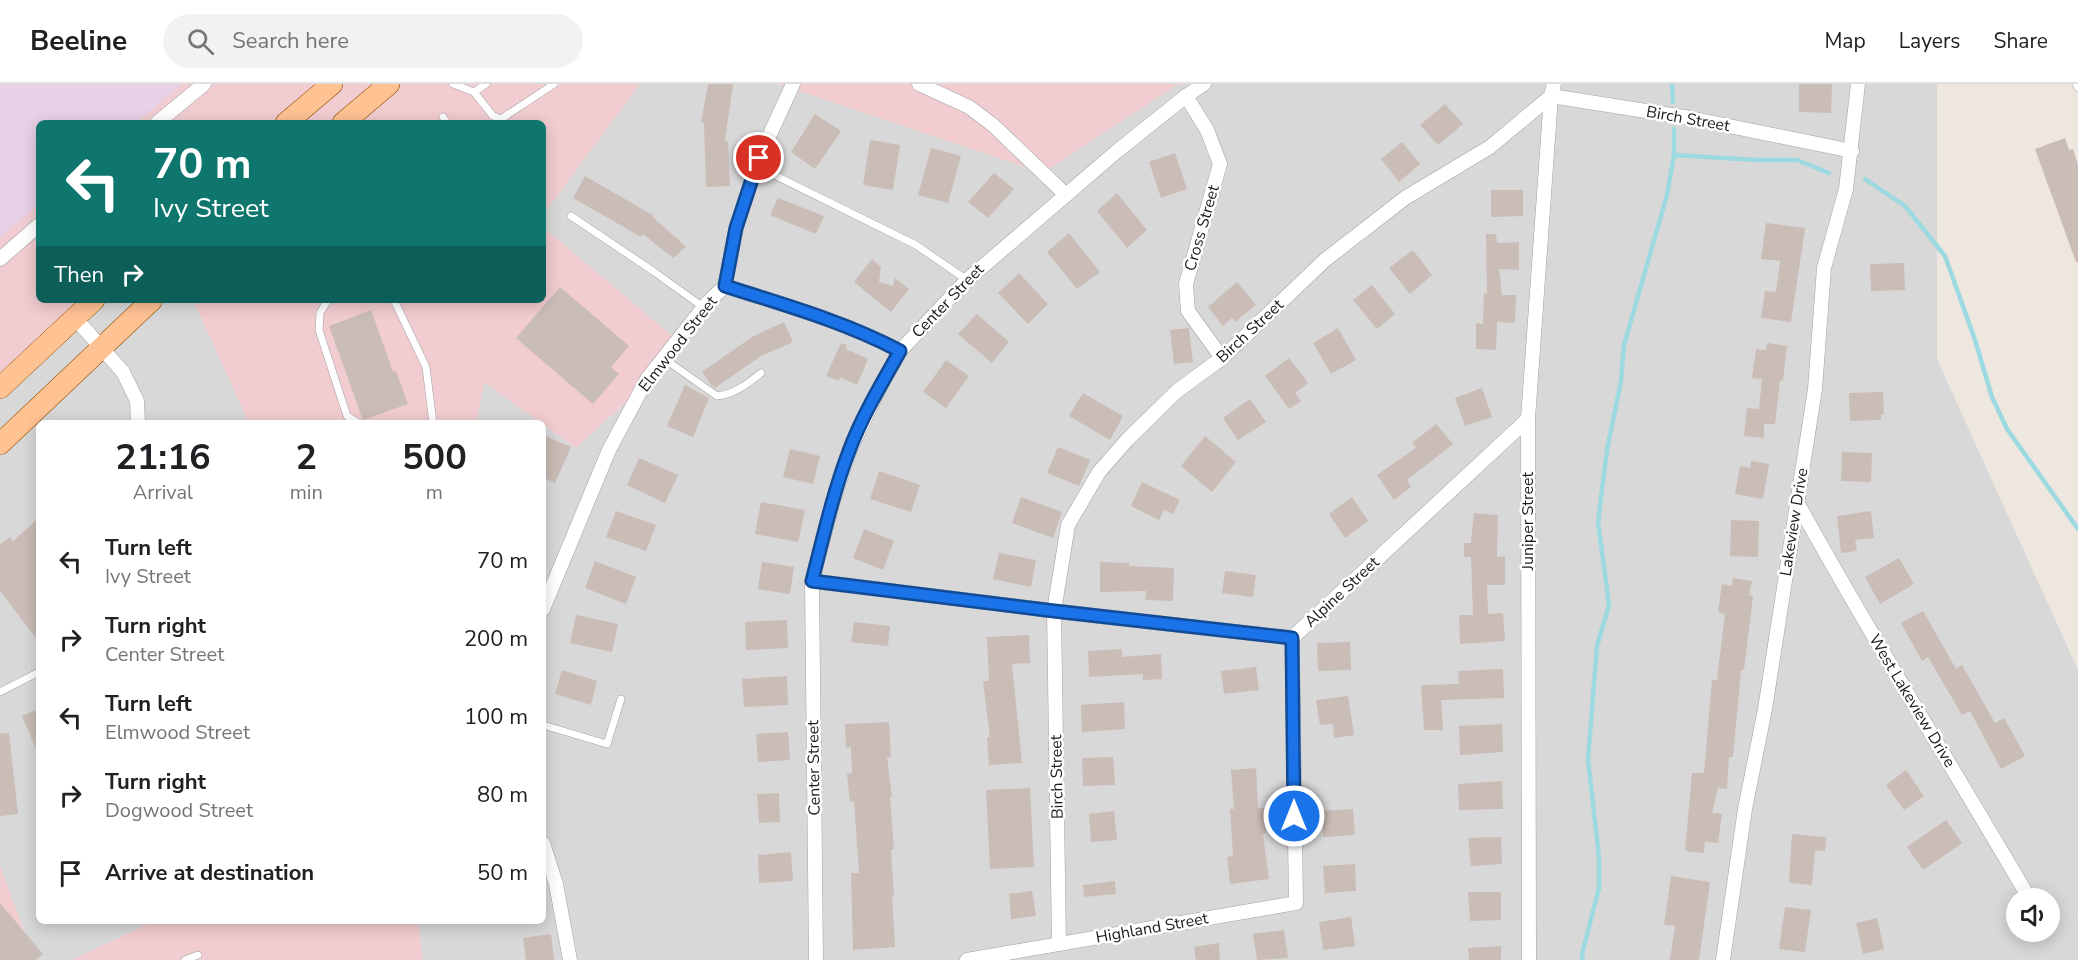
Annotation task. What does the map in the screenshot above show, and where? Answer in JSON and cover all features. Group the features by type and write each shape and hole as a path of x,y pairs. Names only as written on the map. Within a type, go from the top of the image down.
{"main road":[{"path":"290,120 332,84"},
{"path":"347,120 389,84"},
{"path":"0,388 91,303"},
{"path":"0,444 149,303"}],"street":[{"path":"161,120 204,84"},
{"path":"725,286 736,228 756,166 775,119 793,84"},
{"path":"919,84 969,107 993,124 1066,195"},
{"name":"Center Street","path":"816,960 812,581 849,450 900,351 967,280 1066,195 1186,96 1204,84"},
{"name":"Lakeview Drive","path":"1723,960 1745,809 1765,709 1815,389 1824,268 1846,189 1858,84"},
{"name":"Birch Street","path":"1059,944 1054,611 1068,525 1099,472 1127,440 1178,391 1222,358 1325,260 1405,198 1490,147 1552,90 1852,151"},
{"name":"Juniper Street","path":"1529,960 1528,419 1552,90"},
{"name":"Cross Street","path":"1186,96 1207,130 1220,164 1186,284 1188,311 1222,358"},
{"path":"0,259 36,228"},
{"name":"Elmwood Street","path":"546,602 609,450 647,379 703,307 725,286 858,331 900,351"},
{"path":"75,318 123,372 137,401 138,420"},
{"name":"Alpine Street","path":"1294,860 1292,638 1528,419"},
{"name":"West Lakeview Drive","path":"1797,502 1888,663 1952,766 2023,888"},
{"path":"812,581 1292,638"},
{"path":"546,852 556,884 570,960"},
{"name":"Highland Street","path":"967,960 1296,903 1294,860"}],"lane":[{"path":"453,84 474,92 493,116 501,119 554,84"},
{"path":"474,84 474,92"},
{"path":"474,92 486,84"},
{"path":"2076,84 2078,88"},
{"path":"756,166 916,245 967,280"},
{"path":"571,216 703,307"},
{"path":"326,303 320,313 319,330 346,416 353,420"},
{"path":"395,303 426,367 433,420"},
{"path":"663,358 717,396 738,390 761,373"},
{"path":"0,692 36,674"},
{"path":"546,726 607,744 621,699"},
{"path":"185,960 198,955"}],"shaded area":[{"path":"0,84 640,84 546,211 546,120 36,120 36,303 98,303 0,381"},
{"path":"0,84 183,84 140,120 36,120 36,208 0,238"},
{"path":"640,84 778,84 1043,173 1175,86 1187,84 1937,84 1937,359 2078,670 2078,960 423,960 418,924 546,924 546,426 576,448 685,347 546,230 546,211"},
{"path":"778,84 1187,84 1175,86 1043,173"},
{"path":"546,230 685,347 576,448 546,426 546,420 537,420 484,382 477,420 248,420 194,303 546,303"},
{"path":"98,303 194,303 248,420 36,420 36,924 148,924 72,960 35,960 0,866 0,381"},
{"path":"484,382 537,420 477,420"},
{"path":"0,866 35,960 0,960"},
{"path":"148,924 418,924 423,960 72,960"}],"building":[{"path":"708,84 733,84 725,141 728,141 730,186 706,187 704,123 701,123"},
{"path":"1799,84 1832,84 1831,113 1799,112"},
{"path":"1445,104 1463,124 1438,145 1420,125"},
{"path":"815,114 841,131 815,169 791,152"},
{"path":"2065,138 2069,150 2073,149 2078,165 2078,262 2076,262 2035,149"},
{"path":"870,140 900,145 893,190 863,185"},
{"path":"1402,142 1420,164 1399,182 1381,159"},
{"path":"931,148 961,156 948,203 918,195"},
{"path":"1175,153 1187,189 1161,198 1149,162"},
{"path":"994,173 1014,189 988,218 968,202"},
{"path":"585,176 654,216 686,247 673,258 643,234 641,237 573,198"},
{"path":"1491,190 1523,190 1523,216 1491,217"},
{"path":"1117,193 1147,230 1127,248 1097,211"},
{"path":"778,198 824,216 816,234 770,215"},
{"path":"1766,223 1805,228 1791,322 1761,318 1765,291 1776,292 1780,261 1761,259"},
{"path":"1069,233 1100,272 1077,289 1047,252"},
{"path":"1486,234 1496,234 1497,243 1519,242 1519,270 1499,269 1502,295 1516,295 1515,323 1497,322 1496,350 1476,349 1476,323 1483,324 1484,293 1487,294"},
{"path":"1413,250 1432,275 1410,294 1389,268"},
{"path":"872,259 881,267 879,282 893,286 895,278 909,289 891,312 854,282"},
{"path":"1904,263 1905,290 1871,291 1870,264"},
{"path":"1019,273 1048,304 1028,324 998,293"},
{"path":"1237,282 1256,305 1235,322 1232,318 1223,326 1208,307"},
{"path":"1372,285 1395,314 1377,329 1353,300"},
{"path":"560,287 629,346 611,367 619,374 593,404 516,338"},
{"path":"371,310 393,372 396,371 408,404 363,420 329,326"},
{"path":"977,314 1009,342 992,363 958,334"},
{"path":"784,322 793,342 761,356 715,388 711,385 702,372 752,337"},
{"path":"1189,328 1193,362 1174,364 1170,330"},
{"path":"1338,328 1356,360 1331,374 1313,343"},
{"path":"841,343 847,345 846,349 868,359 857,385 840,377 839,381 826,376"},
{"path":"1767,343 1787,346 1775,424 1764,424 1764,438 1744,436 1747,408 1759,409 1762,379 1752,378 1756,349 1766,350"},
{"path":"1289,358 1308,383 1295,393 1301,401 1289,409 1265,376"},
{"path":"946,360 969,376 946,408 923,392"},
{"path":"685,385 709,398 693,437 667,426"},
{"path":"1482,388 1492,417 1465,426 1455,398"},
{"path":"1883,392 1884,414 1881,415 1881,420 1850,421 1849,393"},
{"path":"1083,393 1123,416 1110,440 1069,416"},
{"path":"1250,399 1266,422 1238,440 1223,418"},
{"path":"1436,424 1453,444 1407,480 1411,487 1394,500 1377,475 1416,448 1412,443"},
{"path":"546,436 571,447 555,483 546,478"},
{"path":"1205,436 1236,462 1212,492 1181,466"},
{"path":"1058,447 1090,460 1079,486 1047,473"},
{"path":"790,449 820,456 813,484 783,477"},
{"path":"1842,452 1872,453 1871,482 1841,481"},
{"path":"639,458 678,475 665,503 627,485"},
{"path":"1751,461 1769,464 1763,499 1735,494 1740,466 1750,468"},
{"path":"879,471 920,485 911,512 870,499"},
{"path":"1142,482 1180,500 1173,514 1164,510 1159,520 1131,506"},
{"path":"1021,497 1062,512 1053,538 1012,523"},
{"path":"1352,497 1368,521 1345,538 1329,514"},
{"path":"761,502 805,510 798,542 755,534"},
{"path":"616,511 656,525 646,551 606,537"},
{"path":"1871,511 1874,538 1855,540 1857,551 1841,553 1837,516"},
{"path":"1474,513 1498,515 1497,557 1505,556 1505,585 1487,585 1488,614 1503,613 1505,641 1460,644 1459,615 1473,615 1471,557 1464,557 1464,543 1471,543"},
{"path":"1731,520 1759,521 1758,557 1730,556"},
{"path":"36,521 36,638 0,591 0,544 10,537 13,541"},
{"path":"864,529 894,541 883,570 853,558"},
{"path":"999,553 1036,560 1031,587 993,579"},
{"path":"1899,558 1914,584 1880,604 1865,577"},
{"path":"595,561 636,577 626,604 585,588"},
{"path":"762,562 794,567 790,594 758,589"},
{"path":"1100,562 1174,568 1173,601 1145,600 1146,591 1100,592"},
{"path":"1225,571 1256,575 1253,597 1222,593"},
{"path":"1733,578 1752,581 1749,595 1753,596 1744,670 1741,670 1733,757 1729,757 1727,789 1718,788 1712,813 1722,814 1718,843 1705,842 1704,853 1685,851 1692,773 1704,773 1712,680 1717,680 1725,614 1718,612 1722,584 1732,586"},
{"path":"1923,611 1956,669 1962,665 1995,723 2004,718 2025,756 2001,769 1970,711 1962,715 1928,657 1922,661 1901,623"},
{"path":"576,615 618,624 612,652 570,643"},
{"path":"787,620 788,648 746,650 745,622"},
{"path":"854,622 890,626 888,646 851,642"},
{"path":"1029,635 1030,663 1012,664 1022,763 989,765 987,737 990,737 983,681 989,681 987,637"},
{"path":"1350,642 1351,670 1318,671 1317,643"},
{"path":"1122,649 1122,657 1161,654 1162,679 1143,680 1143,674 1089,677 1088,651"},
{"path":"1256,667 1259,690 1224,694 1221,671"},
{"path":"1503,669 1504,698 1441,700 1443,730 1424,730 1421,685 1459,684 1458,671"},
{"path":"562,670 597,681 591,705 555,694"},
{"path":"787,676 788,705 744,707 742,679"},
{"path":"1348,696 1354,735 1334,738 1333,724 1320,725 1316,700"},
{"path":"1124,702 1125,729 1082,732 1081,705"},
{"path":"36,710 36,748 22,716"},
{"path":"889,722 891,757 887,757 892,797 890,797 894,849 891,850 895,947 853,950 851,873 859,873 854,801 850,802 847,774 852,773 851,747 846,748 845,724"},
{"path":"1502,724 1503,752 1460,755 1459,726"},
{"path":"788,732 790,760 758,762 756,734"},
{"path":"9,733 18,814 0,816 0,734"},
{"path":"1113,757 1115,785 1083,786 1082,758"},
{"path":"1256,768 1258,808 1265,808 1266,833 1263,834 1269,879 1230,884 1227,857 1233,856 1230,809 1234,809 1231,770"},
{"path":"1906,770 1924,796 1904,810 1886,785"},
{"path":"1502,781 1503,809 1459,810 1458,784"},
{"path":"1030,788 1034,867 990,869 986,790"},
{"path":"779,793 780,822 759,823 757,794"},
{"path":"1353,809 1355,835 1323,837 1322,811"},
{"path":"1114,811 1117,840 1091,842 1089,814"},
{"path":"1946,820 1962,843 1923,870 1907,847"},
{"path":"1792,834 1826,837 1825,851 1815,850 1812,885 1789,883"},
{"path":"1501,837 1502,864 1471,866 1468,838"},
{"path":"791,852 793,881 759,883 758,855"},
{"path":"1355,864 1356,891 1325,893 1323,866"},
{"path":"1671,876 1710,882 1699,960 1670,960 1675,926 1664,925"},
{"path":"1115,881 1116,894 1084,897 1083,885"},
{"path":"1032,891 1036,916 1011,919 1009,894"},
{"path":"1468,892 1501,892 1501,920 1470,921"},
{"path":"0,903 43,954 35,960 0,960"},
{"path":"1785,907 1811,910 1805,952 1779,949"},
{"path":"1351,917 1355,946 1323,950 1319,922"},
{"path":"1877,918 1884,949 1863,954 1856,923"},
{"path":"1284,930 1288,958 1257,960 1253,934"},
{"path":"551,934 554,960 526,960 523,938"},
{"path":"1219,943 1220,960 1196,960 1194,947"},
{"path":"1501,946 1501,960 1469,960 1468,948"}],"waterway":[{"path":"1672,84 1673,102"},
{"path":"1583,960 1582,954 1599,888 1599,857 1588,759 1597,646 1609,605 1598,522 1607,450 1621,381 1624,345 1667,195 1674,155 1674,129"},
{"path":"1674,155 1797,160 1829,173"},
{"path":"1865,179 1905,206 1945,256 1975,340 1992,397 2007,429 2078,529"}],"route":[{"path":"759,158 736,228 725,286 869,334 900,351 849,450 812,581 1292,638 1294,816"}]}
